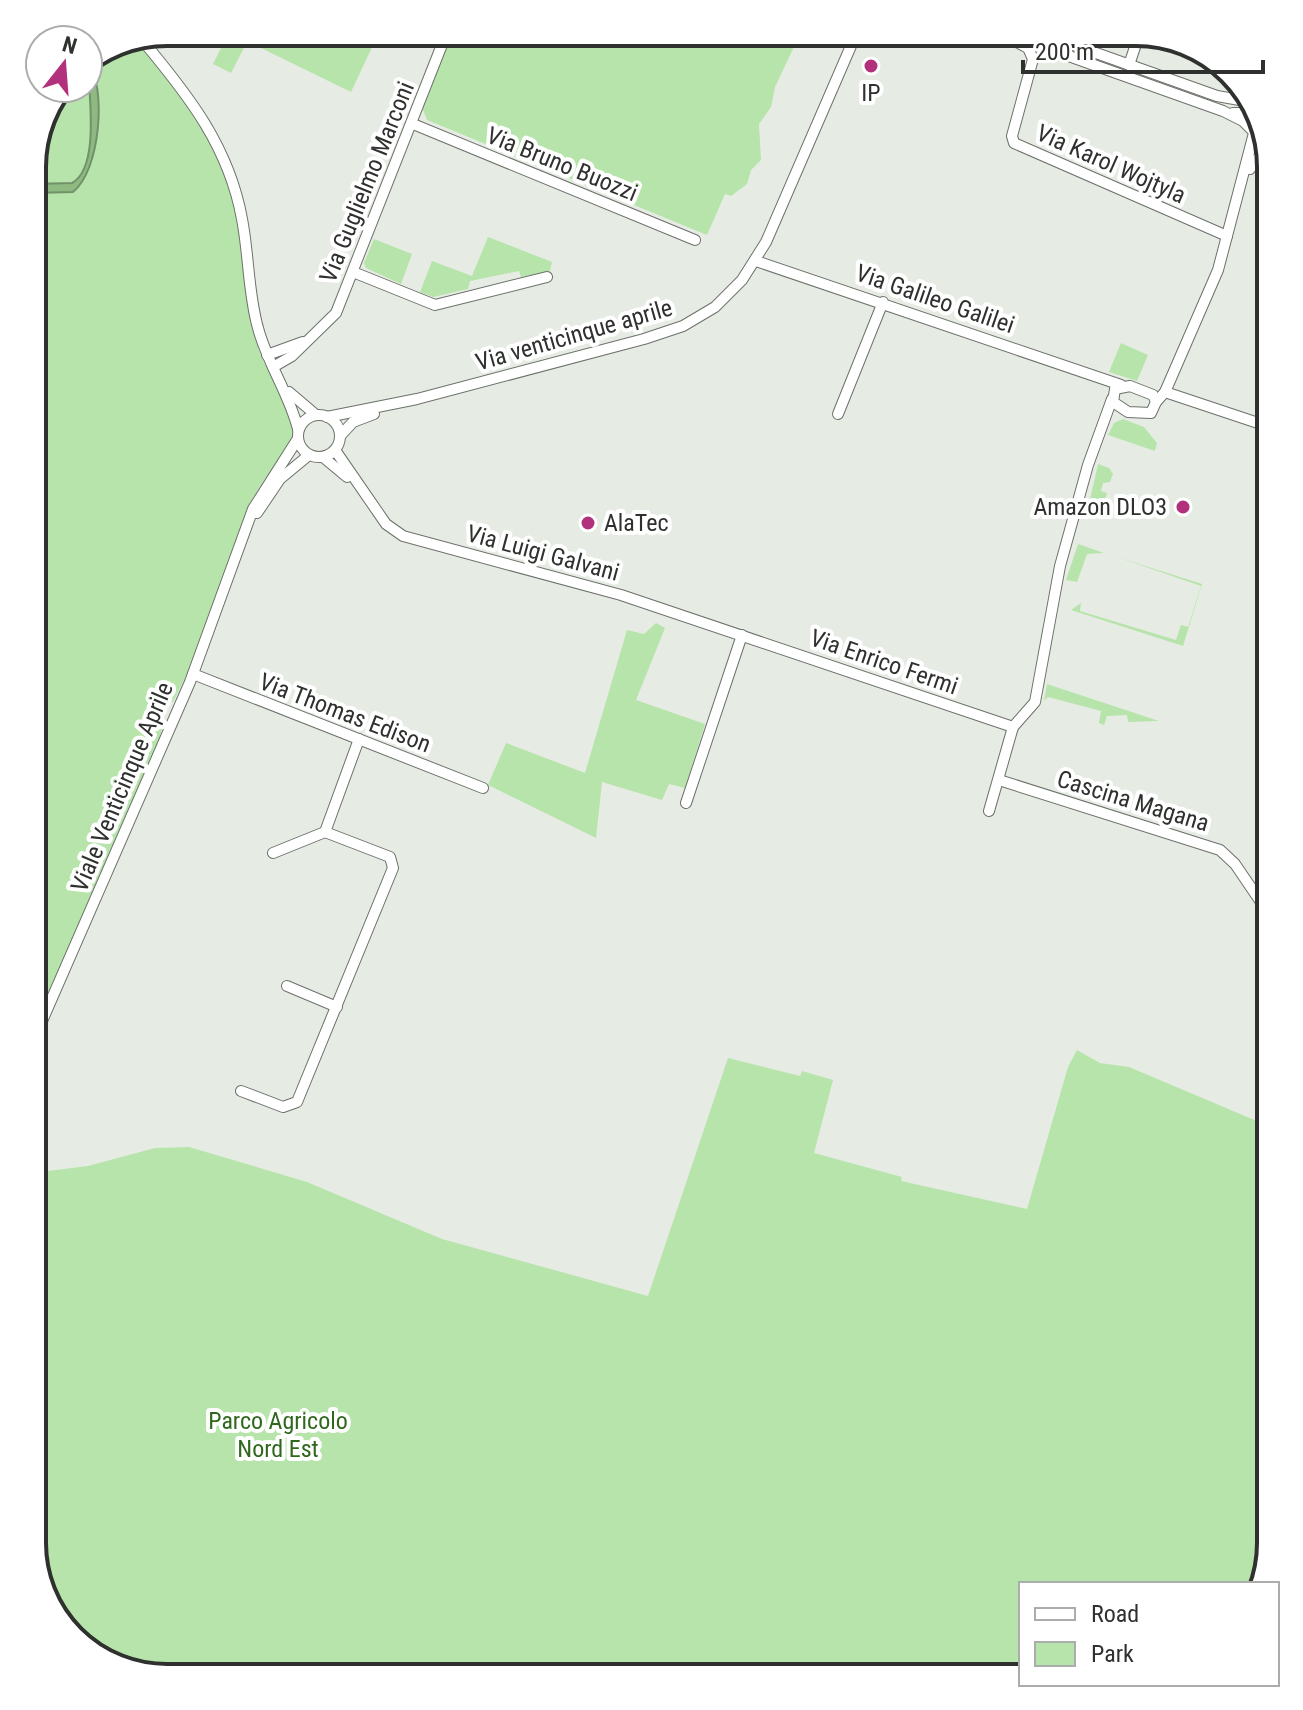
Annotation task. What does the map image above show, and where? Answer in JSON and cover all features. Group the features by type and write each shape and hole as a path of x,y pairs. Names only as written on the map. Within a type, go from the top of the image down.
{"street":[{"name":"Via Guglielmo Marconi","path":"273,367 313,338 336,313 442,46"},
{"name":"Via venticinque aprile","path":"340,436 353,422 417,399 683,326 724,299 756,261 851,46"},
{"name":"Via Karol Wojtyla","path":"1024,46 1028,48 1034,66 1012,136 1014,143 1227,236"},
{"path":"1044,46 1223,111 1244,113"},
{"path":"1076,46 1217,96 1237,99"},
{"path":"1129,65 1135,46"},
{"path":"149,48 186,91 222,151 240,207 256,321 267,355 294,399 337,424 340,436 335,450 323,457 309,455 298,435 283,384"},
{"path":"1223,111 1251,131"},
{"name":"Via Bruno Buozzi","path":"413,124 695,240"},
{"path":"1102,426 1123,410 1147,415 1165,392 1218,270 1255,144"},
{"path":"1246,173 1256,159"},
{"name":"Via Galileo Galilei","path":"756,261 1102,377 1115,392"},
{"path":"353,272 435,305 547,277"},
{"path":"838,414 883,302"},
{"path":"267,355 313,338"},
{"path":"1115,392 1146,392 1171,377"},
{"path":"1115,392 1123,410"},
{"path":"989,811 1013,727 1035,702 1060,566 1115,392"},
{"path":"1146,392 1156,402"},
{"path":"1165,392 1257,423"},
{"name":"Via venticinque aprile","path":"322,416 417,399"},
{"path":"298,435 305,420 322,416"},
{"name":"Viale Venticinque Aprile","path":"46,1012 193,674 260,493 298,435"},
{"name":"Via Luigi Galvani","path":"335,450 355,484 390,529 403,536 621,595 742,635"},
{"name":"Viale Venticinque Aprile","path":"242,543 275,485 309,455"},
{"name":"Via Luigi Galvani","path":"323,457 355,484"},
{"path":"686,803 742,635"},
{"name":"Via Enrico Fermi","path":"742,635 1013,727"},
{"name":"Via Thomas Edison","path":"193,674 483,788"},
{"path":"325,832 359,739"},
{"name":"Cascina Magana","path":"999,780 1220,850 1235,864 1257,896"},
{"path":"241,1091 283,1107 297,1102 393,862 390,857 325,832 273,853"},
{"path":"287,986 337,1007"}],"green space":[{"path":"222,46 245,46 231,73 213,64"},
{"path":"262,46 373,46 351,92"},
{"path":"447,46 794,46 775,87 771,107 759,124 761,160 751,170 747,184 731,196 725,194 707,235 427,120 422,107"},
{"path":"143,49 190,107 213,141 230,179 236,200 254,332 264,362 287,400 294,430 288,448 254,497 187,674 173,702 168,702 158,745 46,999 46,159 58,114 64,104 104,104 104,64 128,52"},
{"path":"488,237 552,262 550,271 521,277 519,271 470,281 468,289 433,297 420,292 432,261 472,276"},
{"path":"374,239 412,254 401,284 366,268 364,263"},
{"path":"1121,343 1148,355 1137,381 1109,372"},
{"path":"1123,419 1144,427 1157,443 1155,451 1108,435 1114,423"},
{"path":"1098,464 1109,468 1113,474 1110,482 1103,483 1101,491 1107,493 1100,515 1091,512 1093,505 1089,504"},
{"path":"1078,544 1104,553 1087,554 1077,582 1066,580"},
{"path":"1117,557 1202,584 1183,646 1071,610 1081,603 1080,611 1176,640 1181,625 1188,627 1201,586"},
{"path":"656,623 665,628 636,700 705,724 685,788 669,784 662,800 602,782 596,838 488,785 506,743 585,773 627,630 644,634"},
{"path":"1047,684 1159,721 1128,722 1127,715 1107,716 1104,725 1099,723 1101,711 1048,697 1044,701"},
{"name":"Parco Agricolo Nord Est","path":"1077,1050 1100,1063 1129,1067 1257,1121 1257,1543 1250,1582 1019,1582 1019,1664 151,1663 121,1655 87,1634 58,1596 50,1574 46,1543 46,1171 88,1166 155,1148 189,1147 307,1182 442,1239 648,1296 728,1058 800,1076 802,1071 833,1080 814,1153 902,1177 901,1181 1027,1209 1068,1067"}],"shaded area":[{"path":"90,104 98,104 95,148 82,181 73,192 46,193 46,184 72,183 81,174 90,145"}],"place":[{"name":"IP","path":"871,66"},
{"name":"Amazon DLO3","path":"1183,507"},
{"name":"AlaTec","path":"588,523"}]}
